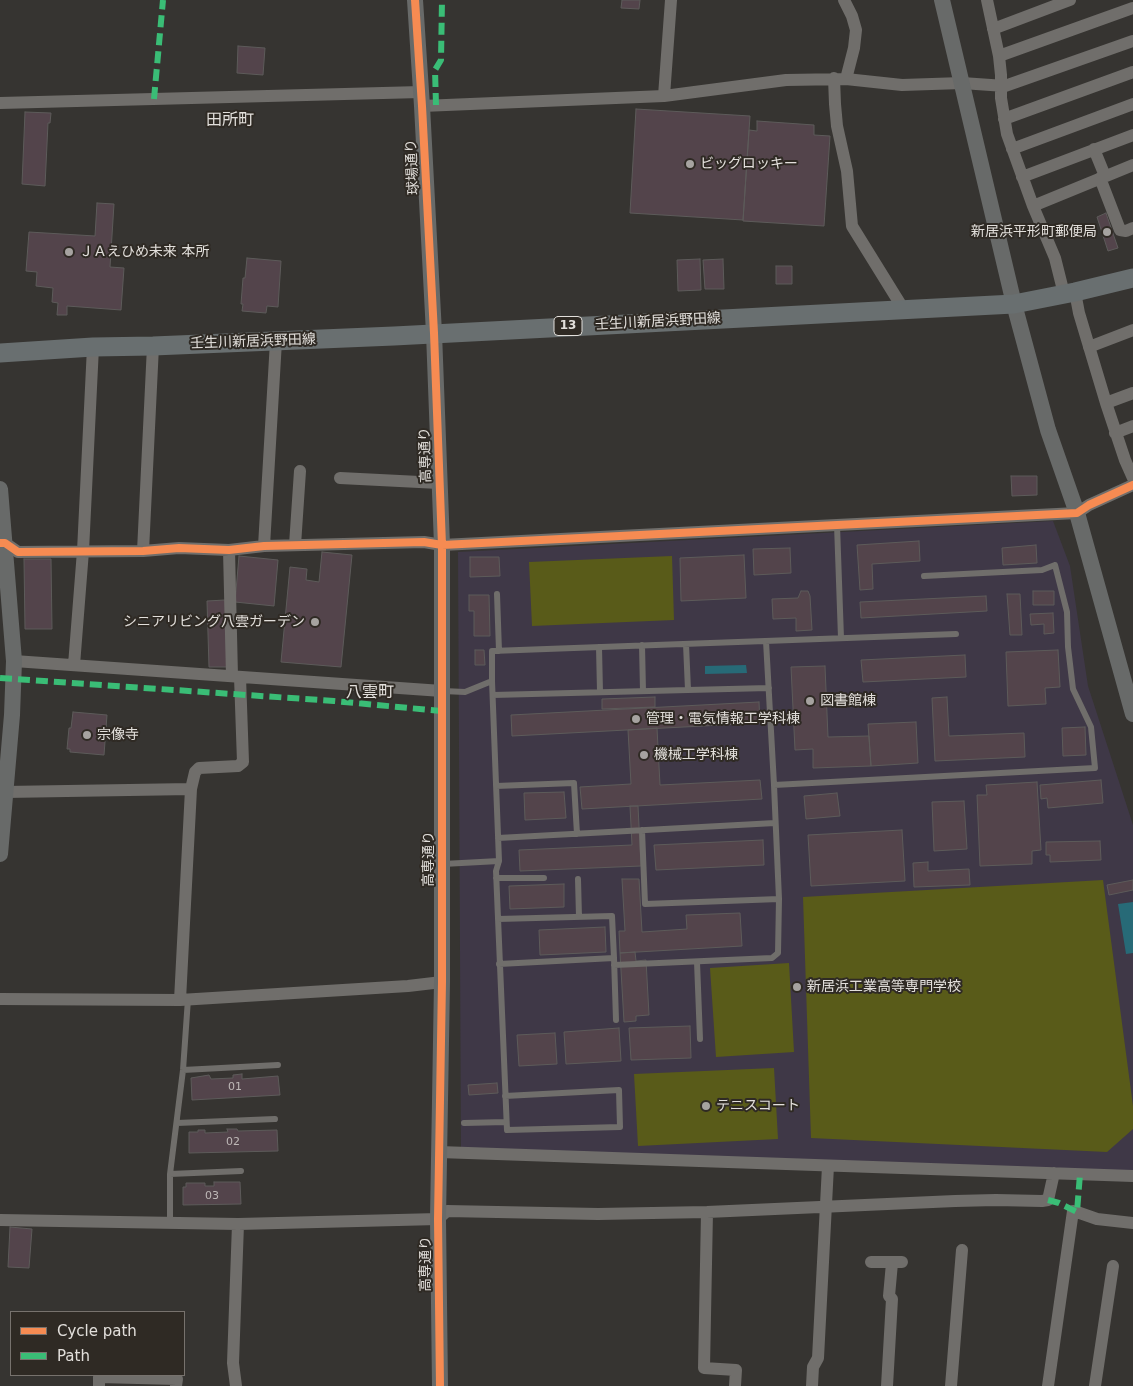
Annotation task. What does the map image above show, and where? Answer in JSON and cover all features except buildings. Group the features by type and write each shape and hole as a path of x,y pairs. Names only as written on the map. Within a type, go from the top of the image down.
{"main road":[{"name":"壬生川新居浜野田線","path":"0,353 93,347 276,341 1014,304 1133,278"}],"street":[{"name":"球場通り","path":"415,0 434,333"},
{"path":"664,96 671,0"},
{"path":"844,0 856,30 854,48 840,79 835,104 847,171 852,226 904,310"},
{"path":"942,0 1014,304 1048,430 1077,513 1133,714"},
{"path":"987,0 998,56 1004,119 1012,149 1069,293 1079,313 1115,433 1129,459 1133,478"},
{"path":"993,28 1070,0"},
{"path":"998,56 1133,8"},
{"path":"0,103 664,96 786,80 840,79 902,85 962,84 1006,86 1133,41"},
{"path":"1004,119 1133,72"},
{"path":"1012,149 1133,104"},
{"path":"1022,177 1133,135"},
{"path":"1094,149 1120,230 1133,228"},
{"path":"1034,206 1133,165"},
{"path":"1089,347 1133,330"},
{"name":"高専通り","path":"434,333 442,545 442,982 438,1219 440,1386"},
{"path":"264,546 276,341"},
{"path":"143,551 153,346"},
{"path":"74,665 83,551 93,347"},
{"path":"1106,403 1133,393"},
{"path":"1115,433 1133,426"},
{"path":"296,546 300,471"},
{"path":"340,478 440,483"},
{"path":"2,543 18,552 143,551 179,548 228,550 264,546 424,542 442,545 1077,513 1089,505 1133,485"},
{"path":"0,490 2,543 14,661 6,715 5,792 0,854"},
{"path":"184,999 191,789 195,772 198,768 238,766 243,762 228,550"},
{"path":"14,661 442,691"},
{"path":"5,792 191,789"},
{"path":"0,999 184,999 408,986 442,982"},
{"path":"439,1152 1133,1176"},
{"path":"812,1386 814,1367 818,1358 828,1166"},
{"path":"0,1220 238,1224 438,1219 448,1211 598,1214 707,1212 996,1200 1042,1201 1048,1200 1054,1173"},
{"path":"707,1212 704,1368 736,1370 735,1386"},
{"path":"1048,1386 1075,1212 1097,1219 1133,1223"},
{"path":"236,1386 233,1363 238,1224"},
{"path":"951,1386 962,1250"},
{"path":"871,1262 897,1262 889,1296 892,1299 888,1386"},
{"path":"1095,1386 1113,1266"},
{"path":"99,1386 99,1377 177,1379 176,1386"}],"lane":[{"path":"837,525 841,638"},
{"path":"774,785 1095,768 1091,727 1073,690 1068,647 1067,612 1055,565 1042,570 924,576"},
{"path":"496,594 499,651"},
{"path":"505,1096 619,1090 620,1127 507,1130 506,1122 499,964 496,878 499,861 492,651 956,634"},
{"path":"499,964 697,962 772,958 778,953 779,899 766,641"},
{"path":"686,644 688,690"},
{"path":"642,646 643,691"},
{"path":"599,647 600,692"},
{"path":"442,691 466,692 492,681"},
{"path":"493,695 769,688"},
{"path":"496,786 574,783 577,834"},
{"path":"498,838 775,823"},
{"path":"642,830 645,904 779,899"},
{"path":"441,864 499,861"},
{"path":"496,878 544,878"},
{"path":"578,879 579,917"},
{"path":"498,919 612,916 616,1020"},
{"path":"697,962 700,1039"},
{"path":"170,1224 170,1174 183,1070 184,999"},
{"path":"183,1070 278,1065"},
{"path":"177,1124 276,1119"},
{"path":"464,1123 506,1122"},
{"path":"170,1174 241,1171"}],"shaded area":[{"name":"新居浜工業高等専門学校","path":"1053,521 1070,566 1088,686 1133,825 1133,1172 461,1149 458,552"},
{"path":"672,556 674,620 532,626 529,562"},
{"path":"1103,880 1133,1106 1133,1129 1107,1152 811,1138 803,897"},
{"name":"テニスコート","path":"789,963 794,1052 716,1057 710,968"},
{"name":"テニスコート","path":"774,1068 778,1139 638,1146 634,1074"}],"water":[{"path":"746,665 747,673 705,674 705,666"},
{"path":"1133,902 1133,953 1126,954 1118,904"}],"marked path":[{"path":"154,99 163,0"},
{"path":"436,105 435,70 441,60 442,0"},
{"path":"0,678 334,701 441,711"},
{"path":"1048,1200 1077,1212 1080,1174"}],"cycle path":[{"path":"415,0 434,333 442,545 442,982 438,1219 440,1386"},
{"path":"0,543 5,543 18,552 143,551 179,548 229,550 264,546 424,542 442,545 1077,513 1089,505 1133,485"}],"place":[{"name":"ビッグロッキー","path":"690,164"},
{"name":"新居浜平形町郵便局","path":"1107,232"},
{"name":"ＪＡえひめ未来 本所","path":"69,252"},
{"name":"シニアリビング八雲ガーデン","path":"315,622"},
{"name":"図書館棟","path":"810,701"},
{"name":"管理・電気情報工学科棟","path":"636,719"},
{"name":"宗像寺","path":"87,735"},
{"name":"機械工学科棟","path":"644,755"},
{"name":"新居浜工業高等専門学校","path":"797,987"},
{"name":"テニスコート","path":"706,1106"}],"district":[{"name":"田所町","path":"230,121"},
{"name":"八雲町","path":"370,693"}]}
